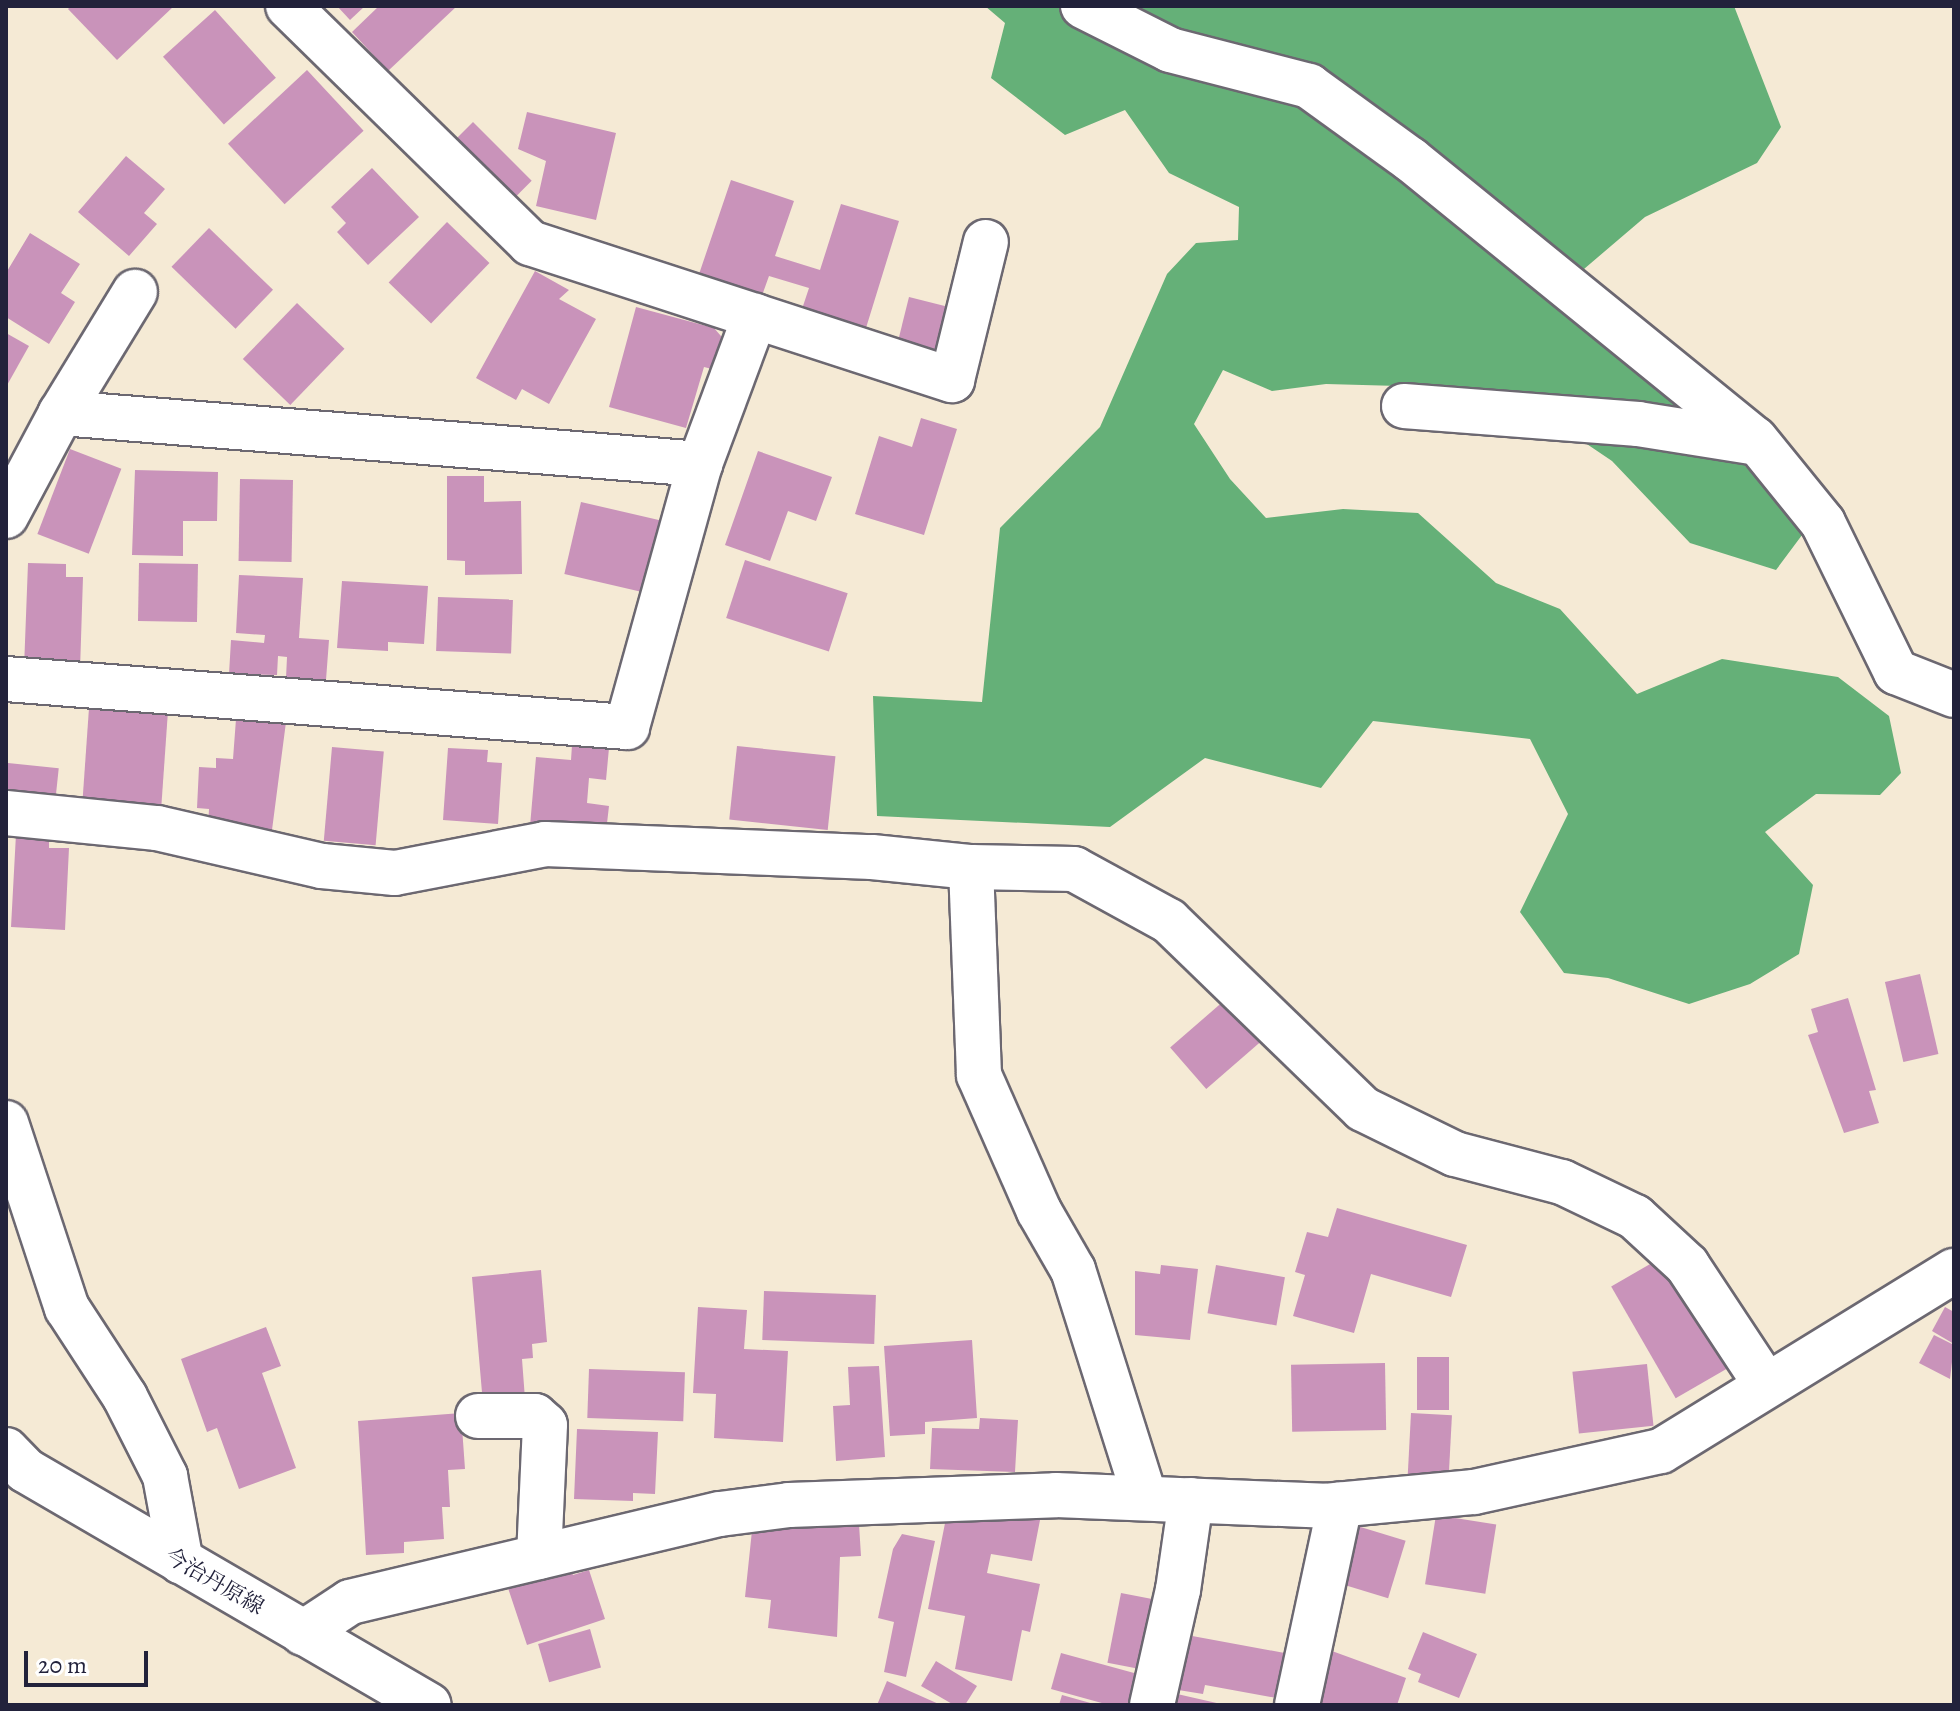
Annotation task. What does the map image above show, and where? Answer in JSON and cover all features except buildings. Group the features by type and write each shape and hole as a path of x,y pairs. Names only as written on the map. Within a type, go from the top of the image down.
{"street":[{"path":"288,6 530,243 952,380 986,242"},
{"path":"1083,6 1170,50 1309,86 1410,159 1758,443 1823,523 1896,672 1954,695"},
{"path":"6,516 61,413 135,292"},
{"path":"6,679 627,727 700,464 755,316"},
{"path":"1404,406 1638,424 1758,443"},
{"path":"61,413 700,464"},
{"path":"6,813 157,828 322,866 395,873 545,844 872,857 971,867 1074,869 1169,921 1363,1109 1455,1154 1562,1182 1635,1217 1687,1265 1766,1385"},
{"path":"971,867 979,1075 1039,1211 1073,1270 1145,1498"},
{"path":"6,1123 67,1308 125,1397 165,1476 181,1562"},
{"path":"303,1633 350,1602 720,1514 789,1505 1056,1495 1340,1505 1474,1492 1661,1451 1954,1271"},
{"path":"478,1416 535,1416 545,1425 539,1557"},
{"name":"今治丹原線","path":"12,1463 429,1705"},
{"path":"1152,1705 1178,1590 1191,1500"},
{"path":"1297,1705 1340,1505"}],"green space":[{"path":"985,6 1734,6 1781,127 1757,163 1645,217 1550,298 1660,383 1808,527 1776,570 1690,543 1612,461 1529,405 1399,386 1326,384 1272,391 1223,370 1194,424 1230,479 1266,518 1343,509 1418,513 1496,583 1560,609 1637,694 1722,659 1838,677 1889,716 1901,773 1880,795 1816,794 1765,832 1813,885 1799,954 1750,984 1689,1004 1608,978 1564,973 1520,912 1568,814 1530,739 1373,721 1321,788 1205,758 1110,827 877,816 873,696 982,702 1000,528 1100,427 1167,274 1196,243 1238,240 1239,207 1169,173 1125,110 1065,135 991,78 1005,23"}]}
